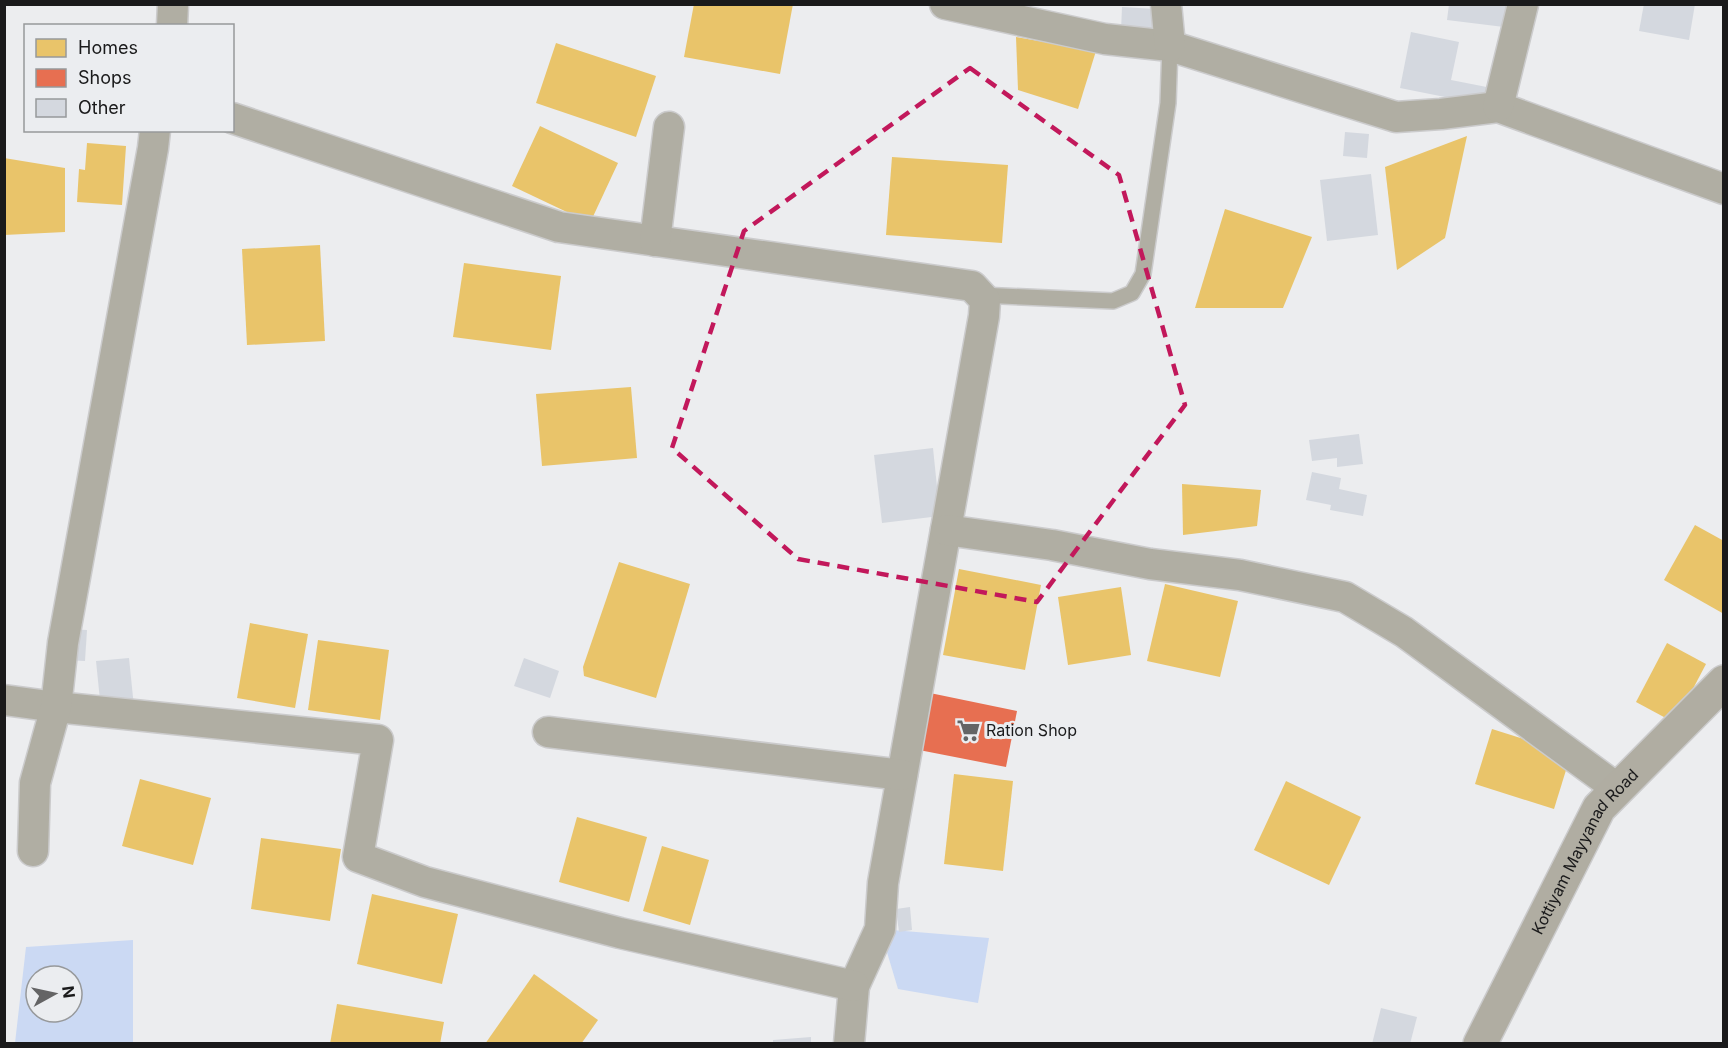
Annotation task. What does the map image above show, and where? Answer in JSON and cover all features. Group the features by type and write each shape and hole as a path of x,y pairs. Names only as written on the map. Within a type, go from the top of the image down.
{"main road":[{"name":"Kottiyam Mayyanad Road","path":"1480,1044 1599,808 1724,682"}],"street":[{"path":"172,24 173,4"},
{"path":"945,4 1105,39 1170,46 1396,117 1498,107 1724,189"},
{"path":"1166,4 1170,46"},
{"path":"1498,107 1523,4"},
{"path":"234,119 559,227 972,286 985,300 883,883 880,929 854,986 849,1044"},
{"path":"655,241 669,127"},
{"path":"33,851 35,783 56,707 63,643 155,132"},
{"path":"945,530 1052,545 1150,564 1240,575 1344,597 1404,632 1618,789"},
{"path":"4,700 378,740 358,857 425,882 620,933 854,986"},
{"path":"548,732 902,775"}],"lane":[{"path":"980,295 1113,301 1132,293 1143,274 1168,103 1170,46"}],"highlighted area":[{"path":"970,68 1119,175 1185,405 1037,602 798,559 672,448 744,231"}],"shaded area":[{"path":"880,929 989,938 978,1003 898,989"},
{"path":"133,940 133,1043 15,1043 24,964 24,1024 84,1024 84,964 24,964 26,947"}],"building: Homes":[{"path":"694,4 793,4 780,74 684,57"},
{"path":"1016,37 1096,51 1078,109 1018,90"},
{"path":"556,43 656,76 636,137 536,103"},
{"path":"540,126 618,163 590,223 512,186"},
{"path":"1467,136 1445,238 1397,270 1385,167"},
{"path":"87,143 126,146 122,205 77,202 79,169 85,170"},
{"path":"892,157 1008,165 1002,243 886,235"},
{"path":"4,158 65,168 65,232 4,235"},
{"path":"1225,209 1312,237 1283,308 1195,308"},
{"path":"320,245 325,341 247,345 242,249"},
{"path":"464,263 561,276 551,350 453,337"},
{"path":"631,387 637,458 542,466 536,394"},
{"path":"1182,484 1261,490 1257,526 1183,535"},
{"path":"1695,525 1724,541 1724,614 1664,580"},
{"path":"619,562 690,584 656,698 584,676 583,667"},
{"path":"959,569 1041,585 1025,670 943,655"},
{"path":"1165,584 1238,601 1220,677 1147,661"},
{"path":"1121,587 1131,655 1068,665 1058,597"},
{"path":"250,623 308,634 295,708 237,698"},
{"path":"318,640 389,650 380,720 308,710"},
{"path":"1667,643 1706,664 1675,723 1636,702"},
{"path":"1492,729 1571,754 1554,809 1475,784"},
{"path":"954,774 1013,781 1003,871 944,864"},
{"path":"140,779 211,798 193,865 122,846"},
{"path":"1286,781 1361,817 1329,885 1254,850"},
{"path":"577,817 647,837 629,902 559,882"},
{"path":"261,838 341,849 330,921 251,909"},
{"path":"662,846 709,860 690,925 643,911"},
{"path":"372,894 458,914 442,984 357,964"},
{"path":"534,974 598,1020 581,1044 485,1044"},
{"path":"337,1004 444,1022 440,1044 330,1044"}],"building: Shops":[{"name":"Ration Shop","path":"930,693 1017,711 1006,767 919,750"}],"building: Other":[{"path":"1449,4 1507,4 1504,27 1447,20"},
{"path":"1644,4 1695,4 1689,40 1639,31"},
{"path":"1122,7 1156,9 1154,56 1120,55"},
{"path":"1411,32 1459,42 1451,80 1507,91 1480,104 1400,88"},
{"path":"1345,132 1369,134 1367,158 1343,156"},
{"path":"1371,174 1378,235 1327,241 1320,180"},
{"path":"1359,434 1363,464 1337,467 1337,458 1312,461 1309,440"},
{"path":"933,448 940,516 882,523 874,455"},
{"path":"1312,472 1341,478 1339,489 1367,495 1363,516 1330,510 1331,505 1306,500"},
{"path":"67,629 87,630 85,661 65,660"},
{"path":"129,658 134,707 101,710 96,661"},
{"path":"524,658 559,671 550,698 514,686"},
{"path":"910,907 912,930 899,932 896,909"},
{"path":"1381,1008 1417,1017 1410,1044 1372,1044"},
{"path":"811,1037 811,1044 773,1044 773,1040"}],"place":[{"name":"Ration Shop","path":"968,730"}]}
